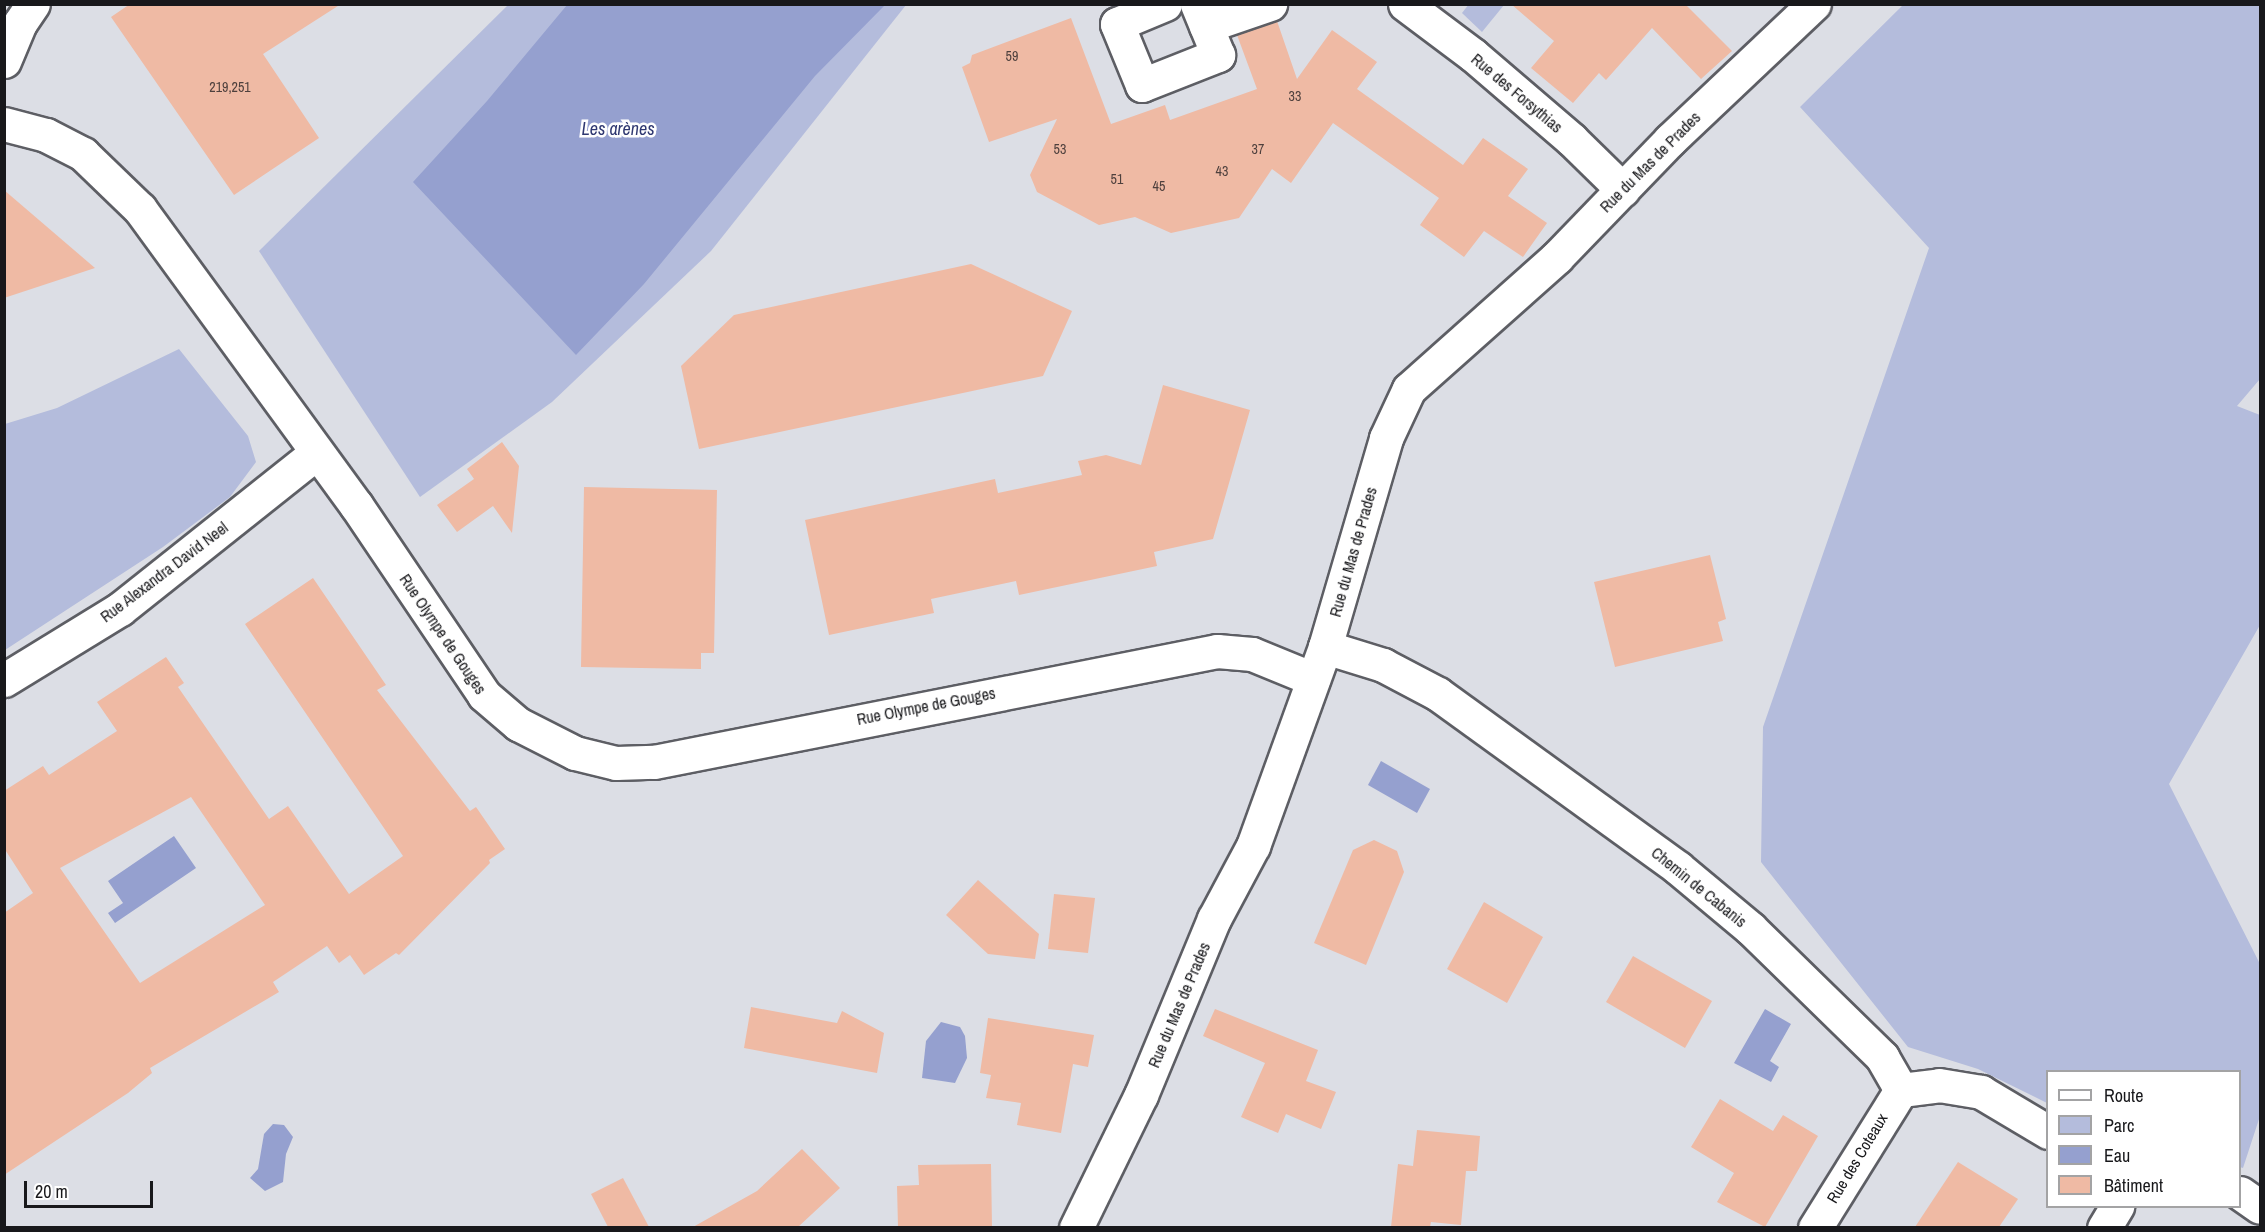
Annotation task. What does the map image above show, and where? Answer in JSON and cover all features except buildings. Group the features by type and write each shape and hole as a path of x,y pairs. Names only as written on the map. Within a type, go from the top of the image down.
{"street":[{"path":"4,61 20,23 33,4"},
{"path":"1165,4 1117,24 1142,86 1218,55 1202,15 1270,4"},
{"name":"Rue des Forsythias","path":"1405,4 1509,86 1623,190"},
{"name":"Rue du Mas de Prades","path":"1076,1227 1141,1095 1214,919 1253,846 1325,647 1386,438 1409,389 1557,256 1814,4"},
{"name":"Rue Olympe de Gouges","path":"4,124 46,135 83,154 140,209 315,454 356,505 484,695 518,723 597,759 654,762 1217,651 1252,654 1313,679"},
{"name":"Rue Alexandra David Neel","path":"4,680 120,609 315,454"},
{"name":"Chemin de Cabanis","path":"1325,647 1383,665 1438,694 1678,868 1750,928 1882,1057 1901,1090"},
{"path":"1901,1090 1939,1085 1981,1092 2046,1131"},
{"name":"Rue des Coteaux","path":"1815,1227 1901,1090"},
{"path":"2241,1194 2260,1207"},
{"path":"2104,1227 2116,1208"}],"green space":[{"path":"1469,4 1504,5 1482,32 1462,13"},
{"path":"508,5 906,5 711,251 552,402 420,497 259,251"},
{"path":"1903,5 2260,5 2260,379 2237,406 2260,415 2260,625 2169,784 2260,964 2260,1116 2243,1168 2241,1167 2241,1070 2046,1070 2046,1103 1978,1069 1908,1047 1761,862 1763,727 1929,248 1800,107"},
{"path":"179,349 248,436 256,462 230,497 163,547 5,650 5,424 57,408"}],"water":[{"name":"Les arènes","path":"567,5 885,5 815,76 644,284 576,355 413,182 487,101"},
{"path":"1381,761 1430,789 1417,813 1368,785"},
{"path":"174,836 196,868 115,923 108,913 123,903 108,881"},
{"path":"1765,1009 1791,1024 1770,1061 1779,1067 1771,1082 1734,1063"},
{"path":"941,1022 960,1027 965,1036 967,1058 955,1083 922,1078 926,1041"},
{"path":"273,1124 284,1125 293,1137 286,1154 283,1182 265,1191 250,1178 258,1169 264,1134"}]}
